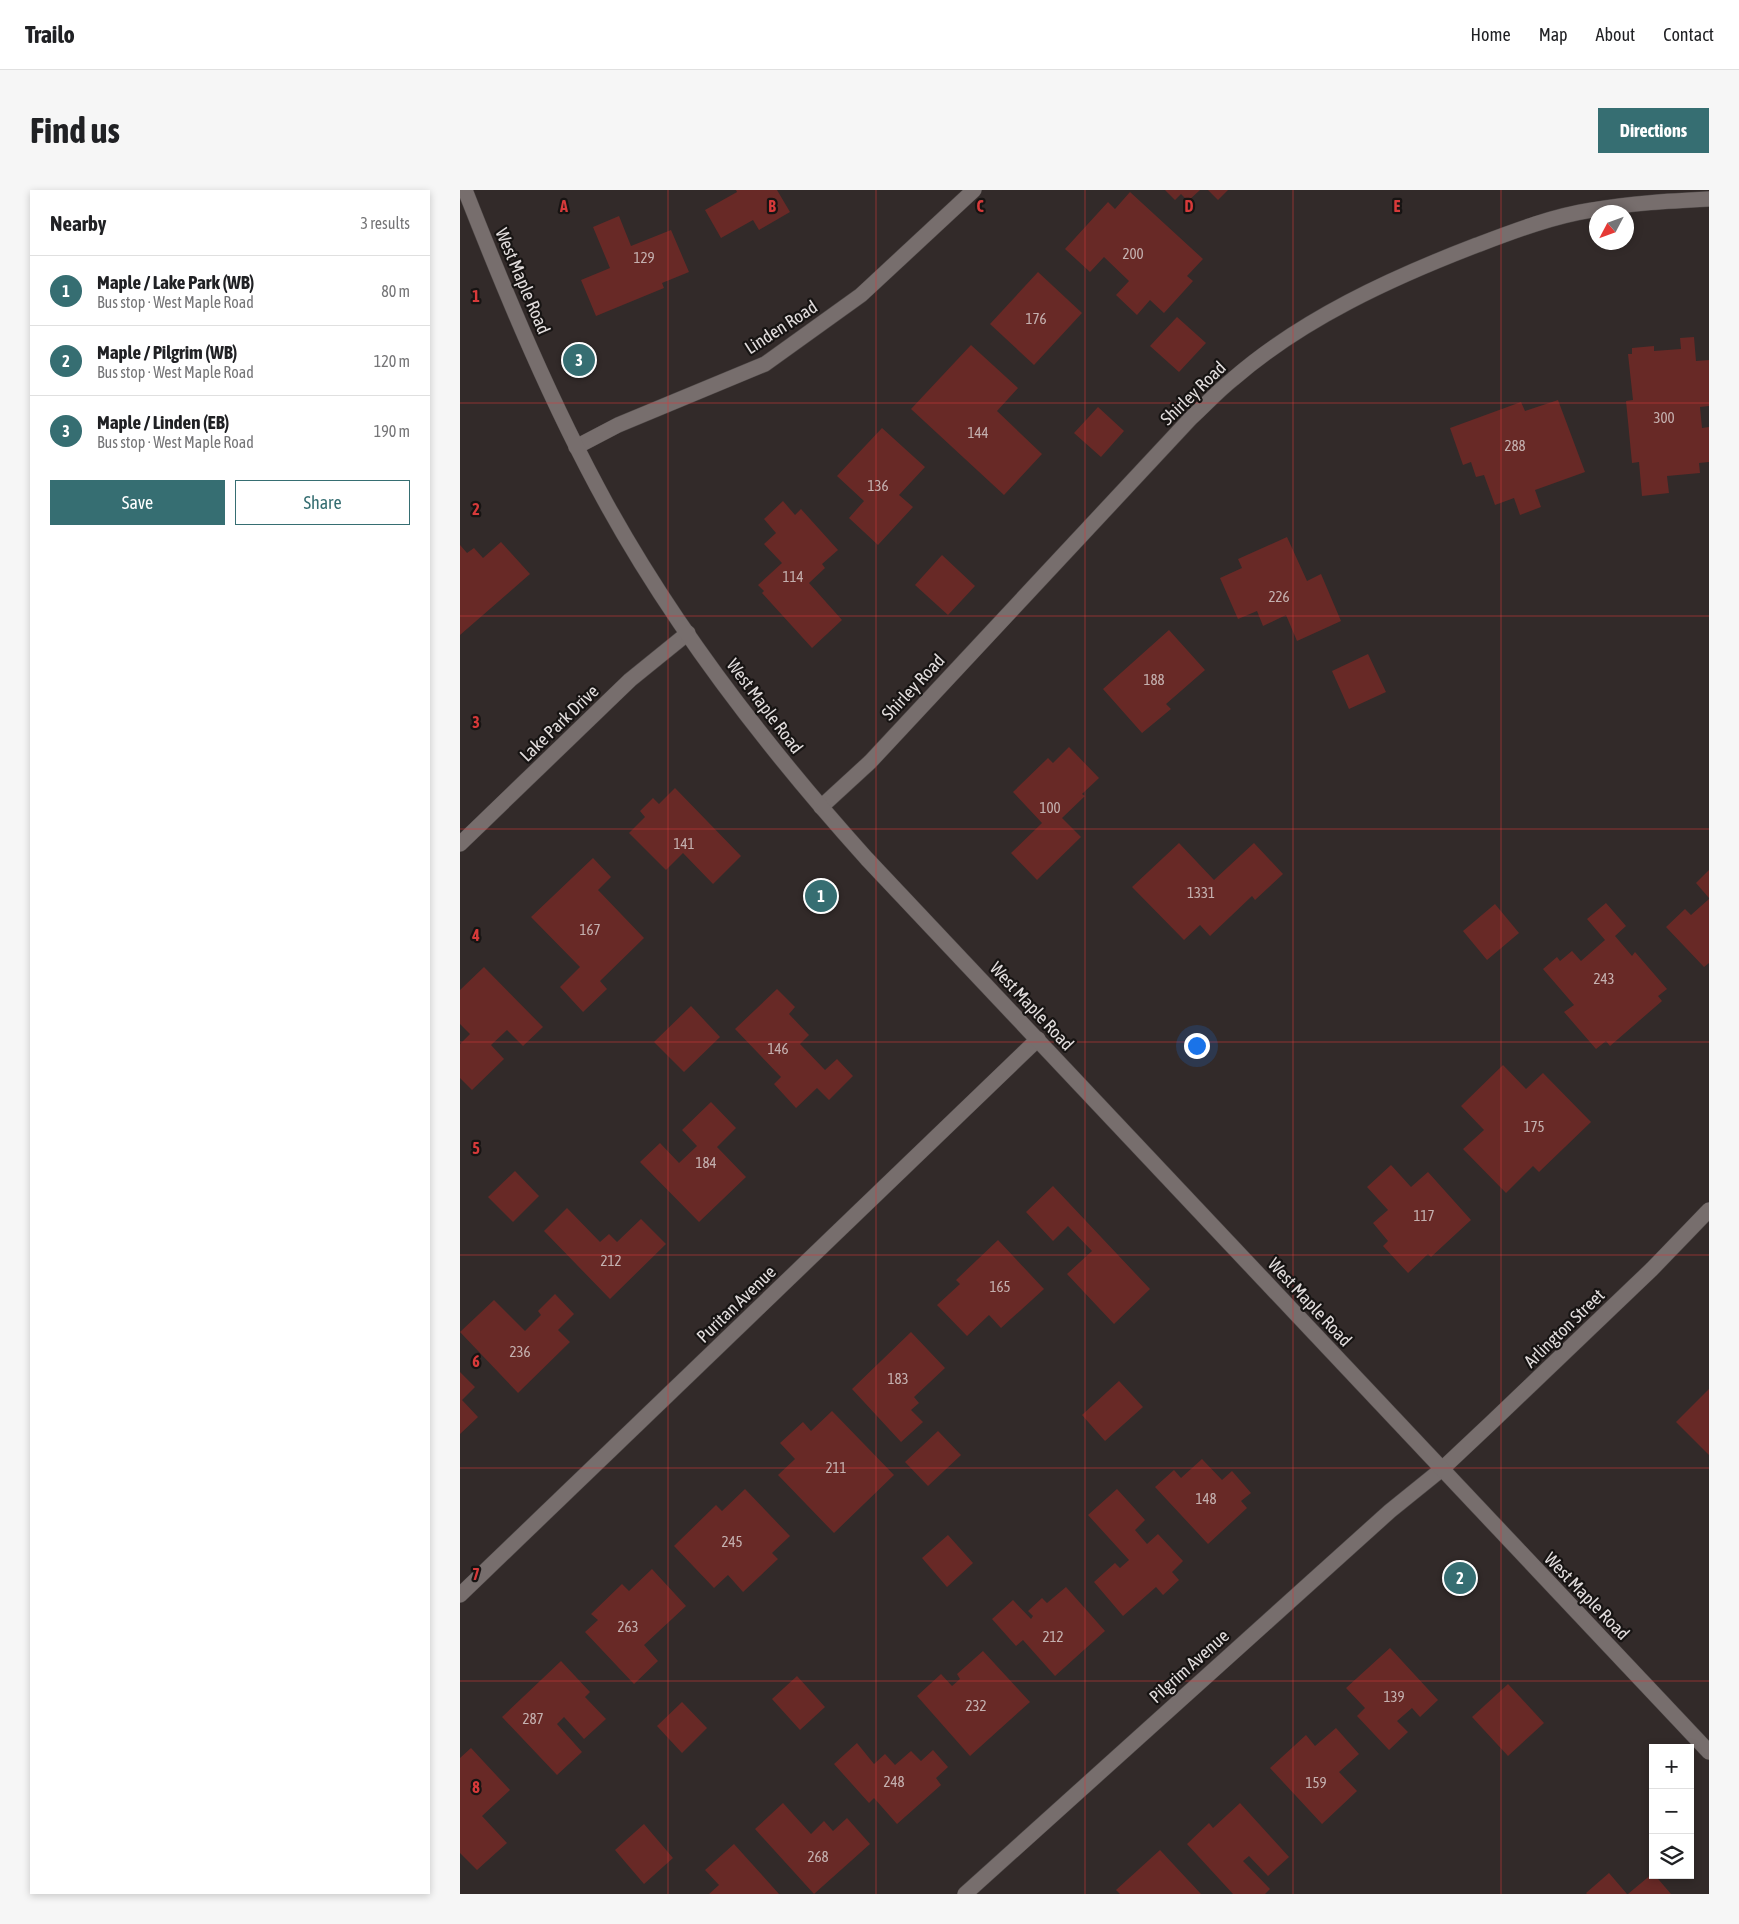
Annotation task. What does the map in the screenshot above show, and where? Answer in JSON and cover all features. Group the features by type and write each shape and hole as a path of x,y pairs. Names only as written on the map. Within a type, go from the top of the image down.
{"street":[{"name":"West Maple Road","path":"465,190 537,363 576,447 607,505 688,633 758,731 821,807 1709,1752"},
{"name":"Linden Road","path":"576,447 618,425 765,364 861,295 974,190"},
{"name":"Shirley Road","path":"821,807 870,762 1191,418 1233,378 1286,339 1373,290 1440,259 1517,230 1591,210 1654,202 1709,199"},
{"name":"Lake Park Drive","path":"460,844 630,680 688,633"},
{"name":"Puritan Avenue","path":"460,1595 1038,1039"},
{"name":"Arlington Street","path":"1442,1470 1652,1269 1709,1210"},
{"name":"Pilgrim Avenue","path":"965,1894 1383,1518 1442,1470"}],"building":[{"path":"736,190 777,190 790,212 759,230 753,220 721,238 705,210 737,192"},
{"path":"1165,190 1200,190 1188,201 1181,194 1175,200"},
{"path":"1208,190 1228,190 1218,200"},
{"path":"1130,192 1203,259 1187,276 1193,281 1164,313 1150,300 1137,315 1116,295 1129,281 1104,257 1090,272 1065,249 1108,202 1115,209"},
{"path":"619,216 631,246 671,230 689,272 662,283 664,288 596,316 581,280 610,268 593,227"},
{"path":"1038,272 1082,313 1034,365 990,324"},
{"path":"1177,317 1206,343 1179,372 1150,346"},
{"path":"1694,337 1696,361 1709,360 1709,406 1700,407 1702,428 1709,427 1709,462 1699,463 1700,473 1667,476 1669,493 1642,496 1639,462 1632,463 1626,401 1633,400 1628,354 1632,354 1632,348 1654,346 1654,351 1681,349 1680,338"},
{"path":"971,345 1018,388 997,411 1042,454 1004,495 911,409"},
{"path":"1558,400 1585,472 1535,490 1541,507 1520,515 1514,498 1495,505 1484,475 1476,477 1471,462 1463,465 1450,428 1521,402 1525,411"},
{"path":"1098,407 1124,431 1101,457 1074,433"},
{"path":"882,428 925,467 899,495 913,507 878,545 849,518 864,501 837,476"},
{"path":"783,501 795,515 801,509 838,550 822,564 825,568 809,583 842,620 812,648 762,593 764,591 758,585 782,563 764,544 776,533 764,519"},
{"path":"1287,537 1307,581 1321,574 1341,621 1297,641 1286,615 1263,626 1257,611 1238,619 1220,578 1242,568 1238,559"},
{"path":"501,542 530,574 460,635 460,545 467,553 474,548 483,558"},
{"path":"942,555 975,586 948,615 915,585"},
{"path":"1169,630 1205,670 1166,704 1171,709 1142,733 1103,689"},
{"path":"1368,654 1386,692 1349,709 1332,671"},
{"path":"1069,747 1099,778 1082,794 1085,796 1062,818 1081,837 1037,880 1011,853 1042,823 1013,792 1048,758 1053,763"},
{"path":"675,788 741,856 713,884 683,853 666,870 629,833 645,817 640,811 653,798 659,804"},
{"path":"1179,843 1214,880 1254,843 1283,874 1255,900 1252,896 1210,936 1200,925 1184,940 1132,887"},
{"path":"593,858 611,877 598,890 644,938 600,981 607,989 583,1012 560,987 580,967 531,917"},
{"path":"1709,870 1709,898 1696,883"},
{"path":"1709,899 1709,963 1704,967 1666,927 1685,909 1691,915"},
{"path":"1606,903 1626,926 1615,936 1632,956 1635,952 1667,989 1658,996 1662,1001 1610,1046 1606,1041 1596,1049 1564,1012 1574,1005 1543,969 1557,957 1560,961 1572,951 1581,961 1605,940 1587,919"},
{"path":"1495,904 1519,933 1487,960 1463,931"},
{"path":"484,967 543,1027 523,1046 507,1030 491,1045 504,1059 472,1090 460,1078 460,1044 470,1034 460,1024 460,990"},
{"path":"777,989 795,1007 789,1014 809,1035 800,1044 825,1070 837,1059 853,1076 829,1100 817,1088 796,1108 774,1084 781,1077 735,1029"},
{"path":"691,1006 720,1037 684,1072 654,1042"},
{"path":"1503,1065 1526,1089 1543,1073 1591,1122 1539,1172 1533,1166 1506,1193 1463,1149 1484,1130 1461,1106"},
{"path":"711,1102 736,1128 717,1147 746,1177 699,1222 640,1162 660,1143 679,1163 697,1146 682,1130"},
{"path":"1391,1165 1411,1187 1428,1172 1471,1220 1431,1257 1428,1254 1408,1273 1383,1246 1388,1241 1373,1223 1388,1210 1367,1187"},
{"path":"515,1171 539,1196 513,1222 488,1197"},
{"path":"1053,1186 1150,1289 1114,1324 1067,1274 1092,1251 1068,1226 1053,1241 1026,1212"},
{"path":"567,1208 600,1242 609,1234 617,1242 641,1219 666,1244 610,1299 544,1231"},
{"path":"998,1240 1044,1289 1001,1328 989,1315 967,1336 937,1305 960,1284 956,1280"},
{"path":"555,1294 574,1314 558,1330 570,1342 518,1393 460,1332 494,1300 525,1331 541,1315 538,1311"},
{"path":"911,1332 945,1368 914,1397 919,1403 911,1410 923,1422 901,1442 852,1389"},
{"path":"460,1372 475,1387 462,1400 478,1417 460,1434"},
{"path":"1119,1381 1143,1407 1105,1441 1082,1415"},
{"path":"1709,1389 1709,1455 1676,1422"},
{"path":"832,1411 894,1475 834,1533 778,1475 795,1459 780,1443 803,1422 811,1431"},
{"path":"938,1431 961,1455 928,1486 905,1462"},
{"path":"1202,1459 1222,1480 1232,1471 1251,1493 1241,1501 1247,1508 1208,1544 1155,1487 1174,1470 1181,1478"},
{"path":"745,1489 790,1536 772,1553 778,1559 743,1592 728,1575 714,1588 674,1546 716,1505 722,1511"},
{"path":"1117,1489 1145,1520 1135,1530 1147,1544 1158,1534 1183,1561 1172,1572 1179,1580 1163,1595 1156,1587 1123,1616 1094,1582 1115,1563 1120,1568 1129,1560 1088,1515"},
{"path":"948,1535 973,1563 947,1587 922,1558"},
{"path":"652,1569 686,1606 644,1645 658,1661 634,1684 585,1632 598,1620 591,1614 622,1584 629,1591"},
{"path":"1066,1587 1105,1631 1055,1676 1023,1640 1016,1646 992,1619 1013,1600 1031,1619 1033,1616 1028,1611 1042,1598 1047,1603"},
{"path":"1390,1648 1438,1700 1420,1717 1412,1708 1397,1721 1408,1732 1389,1750 1357,1716 1365,1708 1346,1688"},
{"path":"983,1651 1030,1702 970,1756 917,1696 941,1674 952,1686 960,1679 957,1674"},
{"path":"561,1661 590,1692 585,1697 606,1719 584,1739 564,1717 557,1724 582,1752 557,1775 502,1717"},
{"path":"797,1676 825,1707 800,1730 772,1699"},
{"path":"1508,1684 1544,1723 1508,1756 1472,1717"},
{"path":"682,1702 707,1728 682,1753 657,1726"},
{"path":"1336,1728 1359,1754 1339,1772 1357,1791 1322,1824 1270,1768 1306,1735 1315,1746"},
{"path":"857,1743 874,1764 885,1754 895,1765 911,1751 921,1761 933,1750 948,1767 936,1778 941,1785 897,1824 874,1798 869,1803 834,1764"},
{"path":"471,1748 510,1790 482,1816 507,1843 477,1870 460,1853 460,1758"},
{"path":"783,1803 811,1834 824,1821 833,1831 847,1818 870,1844 814,1894 755,1829"},
{"path":"1240,1803 1289,1857 1268,1876 1249,1856 1243,1861 1270,1889 1265,1894 1233,1894 1187,1844 1209,1823 1213,1828"},
{"path":"644,1824 673,1858 644,1884 615,1850"},
{"path":"734,1844 779,1894 709,1894 719,1885 705,1870"},
{"path":"1160,1850 1201,1894 1120,1894 1116,1890"},
{"path":"1609,1873 1627,1894 1586,1893"},
{"path":"1649,1876 1649,1879 1658,1879 1671,1894 1628,1894"}],"place":[{"name":"Maple / Linden (EB)","path":"579,360"},
{"name":"Maple / Lake Park (WB)","path":"821,896"},
{"name":"Maple / Pilgrim (WB)","path":"1460,1578"}]}
